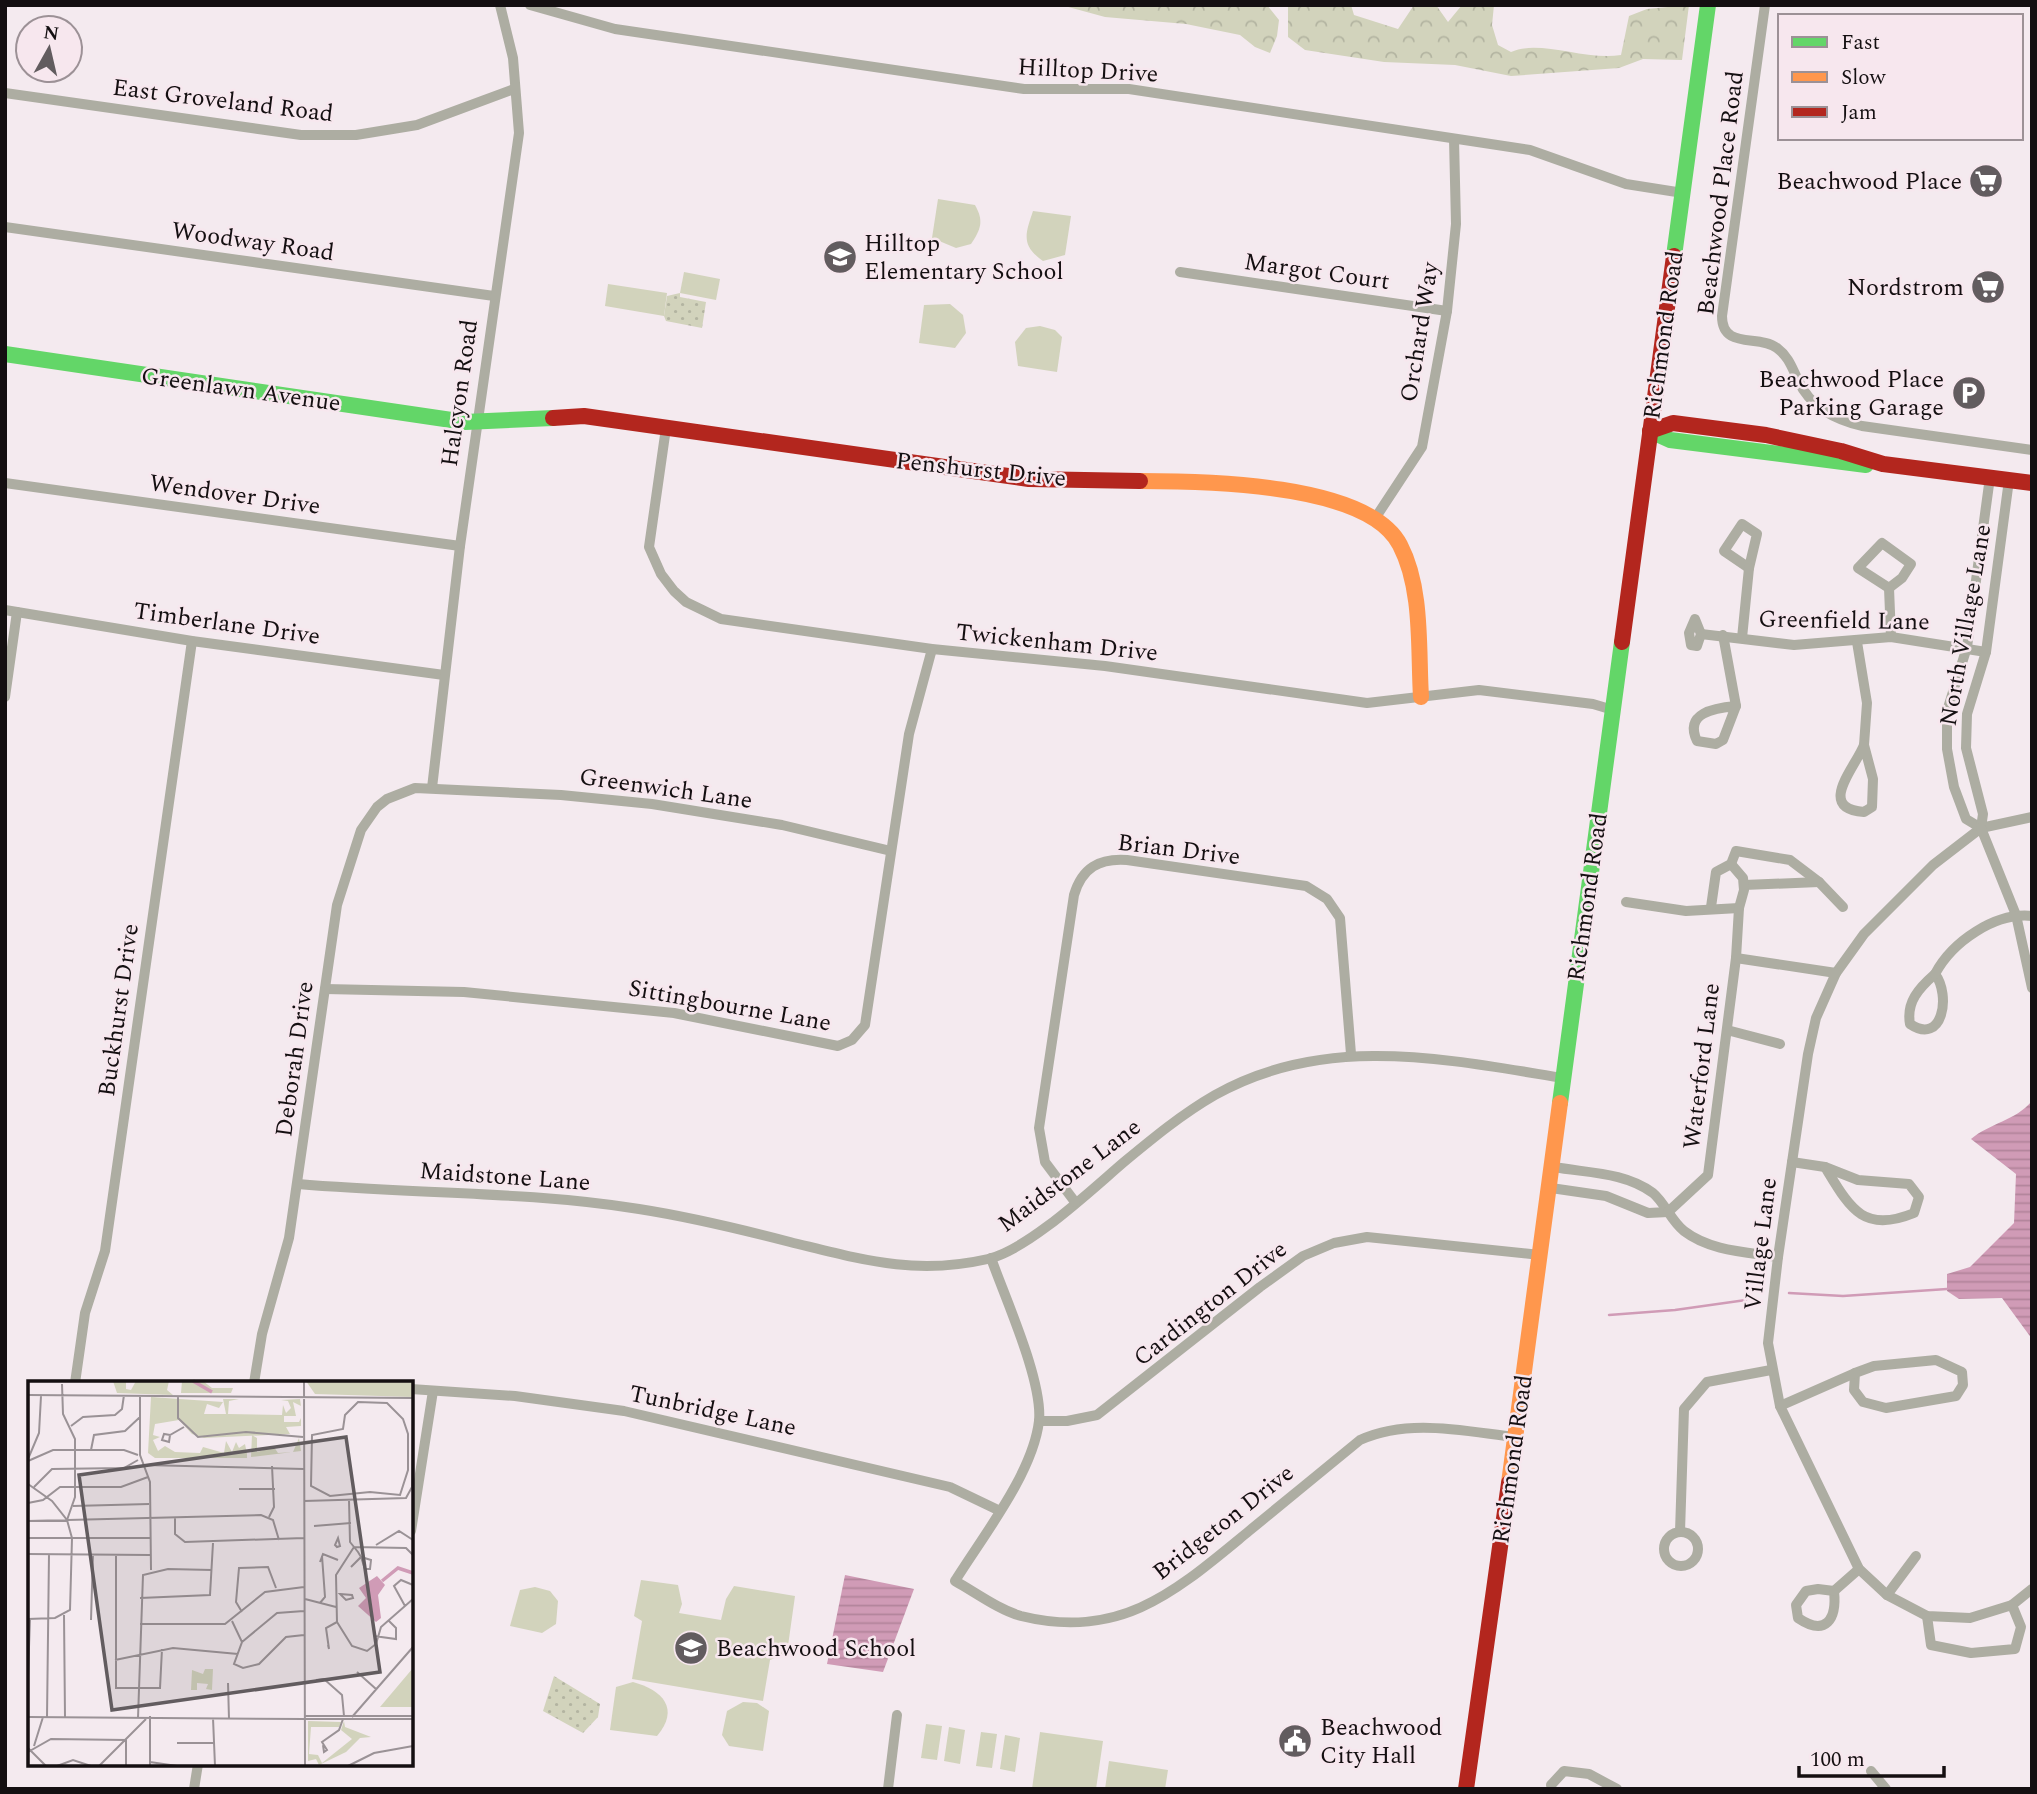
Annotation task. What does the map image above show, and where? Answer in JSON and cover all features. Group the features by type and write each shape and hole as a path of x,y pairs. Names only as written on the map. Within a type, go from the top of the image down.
{"street":[{"name":"Halcyon Road","path":"432,788 460,547 519,133 513,58 500,5"},
{"name":"Hilltop Drive","path":"530,5 615,29 945,78 1024,89 1129,89 1530,150 1626,184 1683,193"},
{"name":"Richmond Road","path":"1466,1789 1554,1167 1563,1077 1708,5"},
{"name":"Beachwood Place Road","path":"1765,5 1722,316 1725,331 1732,338 1772,344 1789,360 1807,396 1826,413 1842,421 1873,428 2032,450"},
{"name":"East Groveland Road","path":"5,93 301,135 356,135 417,125 514,89"},
{"name":"Orchard Way","path":"1376,517 1422,447 1447,311 1456,224 1454,139"},
{"name":"Woodway Road","path":"5,227 494,296"},
{"name":"Margot Court","path":"1180,272 1447,311"},
{"name":"Greenlawn Avenue","path":"5,354 477,421"},
{"name":"Penshurst Drive","path":"477,421 584,416 1030,479 1174,481 1315,494 1376,517 1400,544 1415,593 1421,696"},
{"path":"1650,431 1673,422 1766,435 1841,451 1883,464 2032,483"},
{"name":"Twickenham Drive","path":"666,428 649,547 661,574 686,602 721,619 932,649 1105,666 1367,703 1479,691 1593,704 1613,710"},
{"name":"North Village Lane","path":"1990,477 1967,647 1947,711 1947,749 1954,787 1966,819 1981,828 1983,814 1966,748 1967,714 1986,652 2010,480"},
{"name":"Wendover Drive","path":"5,483 460,547"},
{"path":"1882,543 1911,564 1902,578 1889,588 1858,568 1882,543"},
{"path":"1742,638 1749,568"},
{"path":"1889,588 1891,637"},
{"name":"Timberlane Drive","path":"5,610 192,640 444,675"},
{"path":"5,697 18,612"},
{"name":"Greenfield Lane","path":"1701,634 1794,645 1857,642 1891,637 1986,652"},
{"path":"1723,635 1736,706"},
{"name":"Buckhurst Drive","path":"75,1381 85,1313 105,1251 192,640"},
{"path":"1857,642 1867,704 1864,746 1873,779 1872,807 1864,812 1850,811 1843,806 1840,794 1847,773 1864,746"},
{"name":"Sittingbourne Lane","path":"326,989 464,992 674,1013 838,1046 852,1040 865,1025 909,734 932,649"},
{"name":"Deborah Drive","path":"254,1381 262,1334 289,1238 337,905 360,830 367,818 387,799 415,788 432,788"},
{"name":"Greenwich Lane","path":"432,788 652,804 782,825 891,851"},
{"name":"Village Lane","path":"2032,817 1981,828 1933,865 1864,934 1836,973 1816,1018 1777,1256 1768,1343 1771,1370 1780,1406 1859,1569 1887,1595 1927,1616 1970,1618 2012,1605 2032,1590"},
{"path":"1981,828 2016,915 2032,988"},
{"path":"1711,908 1716,872 1731,864 1736,851 1790,860 1819,882 1843,907"},
{"name":"Brian Drive","path":"1075,1202 1045,1162 1039,1120 1074,895 1083,873 1093,865 1114,859 1127,860 1306,886 1316,890 1327,899 1340,918 1351,1054"},
{"path":"1731,864 1736,867 1744,885 1819,882"},
{"name":"Waterford Lane","path":"1668,1212 1708,1175 1736,958 1739,908 1744,885"},
{"path":"1626,902 1686,911 1739,908"},
{"path":"1935,974 1940,985 1942,1016 1938,1025 1930,1030 1917,1029 1910,1024 1908,1013 1914,996 1955,948 1983,928 2016,915 2032,916"},
{"path":"1736,958 1836,973"},
{"path":"1727,1030 1780,1044"},
{"name":"Maidstone Lane","path":"298,1184 506,1194 639,1209 708,1222 863,1261 905,1267 991,1258 1032,1236 1164,1128 1215,1095 1266,1072 1351,1054 1420,1057 1563,1077"},
{"path":"1792,1162 1825,1167 1858,1180 1909,1184 1919,1197 1914,1213 1891,1222 1863,1217 1847,1203 1825,1167"},
{"path":"1554,1167 1620,1178 1653,1194 1684,1231 1713,1247 1777,1256"},
{"path":"1550,1188 1606,1196 1648,1213 1668,1212"},
{"name":"Cardington Drive","path":"1039,1421 1068,1421 1097,1415 1260,1287 1303,1256 1334,1243 1367,1237 1540,1255"},
{"path":"991,1258 1034,1381 1039,1421 1023,1475 998,1510"},
{"path":"1780,1406 1855,1373 1874,1366 1936,1360 1962,1372 1963,1385 1956,1396 1886,1408 1863,1402 1854,1390 1855,1373"},
{"path":"1680,1532 1684,1409 1707,1382 1771,1370"},
{"name":"Tunbridge Lane","path":"413,1390 542,1400 624,1411 720,1431 950,1487 998,1510"},
{"path":"413,1518 433,1391"},
{"name":"Bridgeton Drive","path":"998,1510 955,1581 1019,1616 1067,1622 1104,1620 1144,1608 1179,1589 1360,1440 1377,1432 1420,1427 1515,1437"},
{"path":"1887,1595 1916,1556"},
{"path":"1834,1591 1859,1569"},
{"path":"1927,1616 1931,1645 1971,1653 2015,1650 2021,1627 2012,1605"},
{"path":"888,1789 897,1714"},
{"path":"194,1789 198,1766"},
{"path":"1551,1785 1564,1771 1589,1774 1617,1789"},
{"path":"1871,1771 1886,1789"}],"green space":[{"path":"1061,5 1267,5 1279,20 1277,36 1270,53 1255,47 1240,35 1186,24 1105,17"},
{"path":"1351,5 1354,15 1398,29 1414,5 1436,5 1448,22 1462,5 1494,5 1492,25 1498,45 1511,52 1535,48 1607,56 1621,55 1629,16 1647,9 1689,5 1682,60 1643,59 1619,68 1511,76 1455,65 1384,62 1305,50 1288,37 1288,7"},
{"path":"938,199 975,205 980,216 980,225 971,244 956,248 932,238"},
{"path":"1033,211 1071,216 1065,255 1043,261 1031,250 1027,233"},
{"path":"684,272 720,279 716,300 680,293"},
{"path":"608,284 667,293 664,316 605,306"},
{"path":"680,293 680,297 706,302 702,328 666,321 664,316 667,296"},
{"path":"950,304 963,315 966,333 955,348 919,343 924,305"},
{"path":"1040,326 1055,330 1062,337 1057,372 1018,366 1015,342 1026,328"},
{"path":"641,1580 678,1585 682,1604 679,1613 721,1620 726,1599 734,1586 795,1596 787,1653 770,1660 763,1701 632,1679 642,1621 634,1616"},
{"path":"535,1587 550,1591 558,1601 556,1624 542,1633 510,1626 520,1590"},
{"path":"554,1676 600,1704 598,1717 583,1733 543,1711"},
{"path":"633,1682 653,1690 665,1702 667,1717 657,1736 610,1730 616,1687"},
{"path":"743,1702 757,1703 769,1711 763,1751 729,1746 722,1735 727,1711"},
{"path":"926,1724 942,1726 937,1760 921,1758"},
{"path":"949,1727 965,1730 960,1764 944,1761"},
{"path":"981,1732 997,1734 992,1768 976,1766"},
{"path":"1040,1732 1103,1741 1096,1789 1032,1789"},
{"path":"1005,1735 1020,1738 1015,1772 1000,1769"},
{"path":"1109,1761 1168,1770 1165,1789 1105,1789"}],"shaded area":[{"path":"2032,1101 2032,1339 2002,1298 1959,1299 1947,1291 1947,1274 1970,1267 2014,1223 2016,1174 1971,1139 2018,1113"},
{"path":"845,1575 914,1589 883,1672 827,1664"}],"waterway":[{"path":"1789,1293 1843,1296 1947,1289"},
{"path":"1609,1315 1675,1310 1746,1300"}],"traffic: fast":[{"path":"1674,256 1708,5"},
{"path":"5,354 465,422 553,418"},
{"path":"1650,431 1670,440 1866,465"},
{"path":"1560,1103 1622,642"}],"traffic: slow":[{"path":"1140,481 1203,482 1282,490 1355,509 1382,524 1400,545 1413,581 1418,619 1421,697"},
{"path":"1509,1483 1560,1103"}],"traffic: jam":[{"path":"1622,642 1674,256"},
{"path":"553,418 584,416 1029,479 1140,481"},
{"path":"1650,431 1673,423 1766,435 1841,451 1883,464 2032,483"},
{"path":"1466,1789 1509,1483"}],"place":[{"name":"Beachwood Place","path":"1986,181"},
{"name":"Hilltop Elementary School","path":"840,257"},
{"name":"Nordstrom","path":"1988,287"},
{"name":"Beachwood Place Parking Garage","path":"1969,393"},
{"name":"Beachwood School","path":"691,1648"},
{"name":"Beachwood City Hall","path":"1295,1741"}]}
